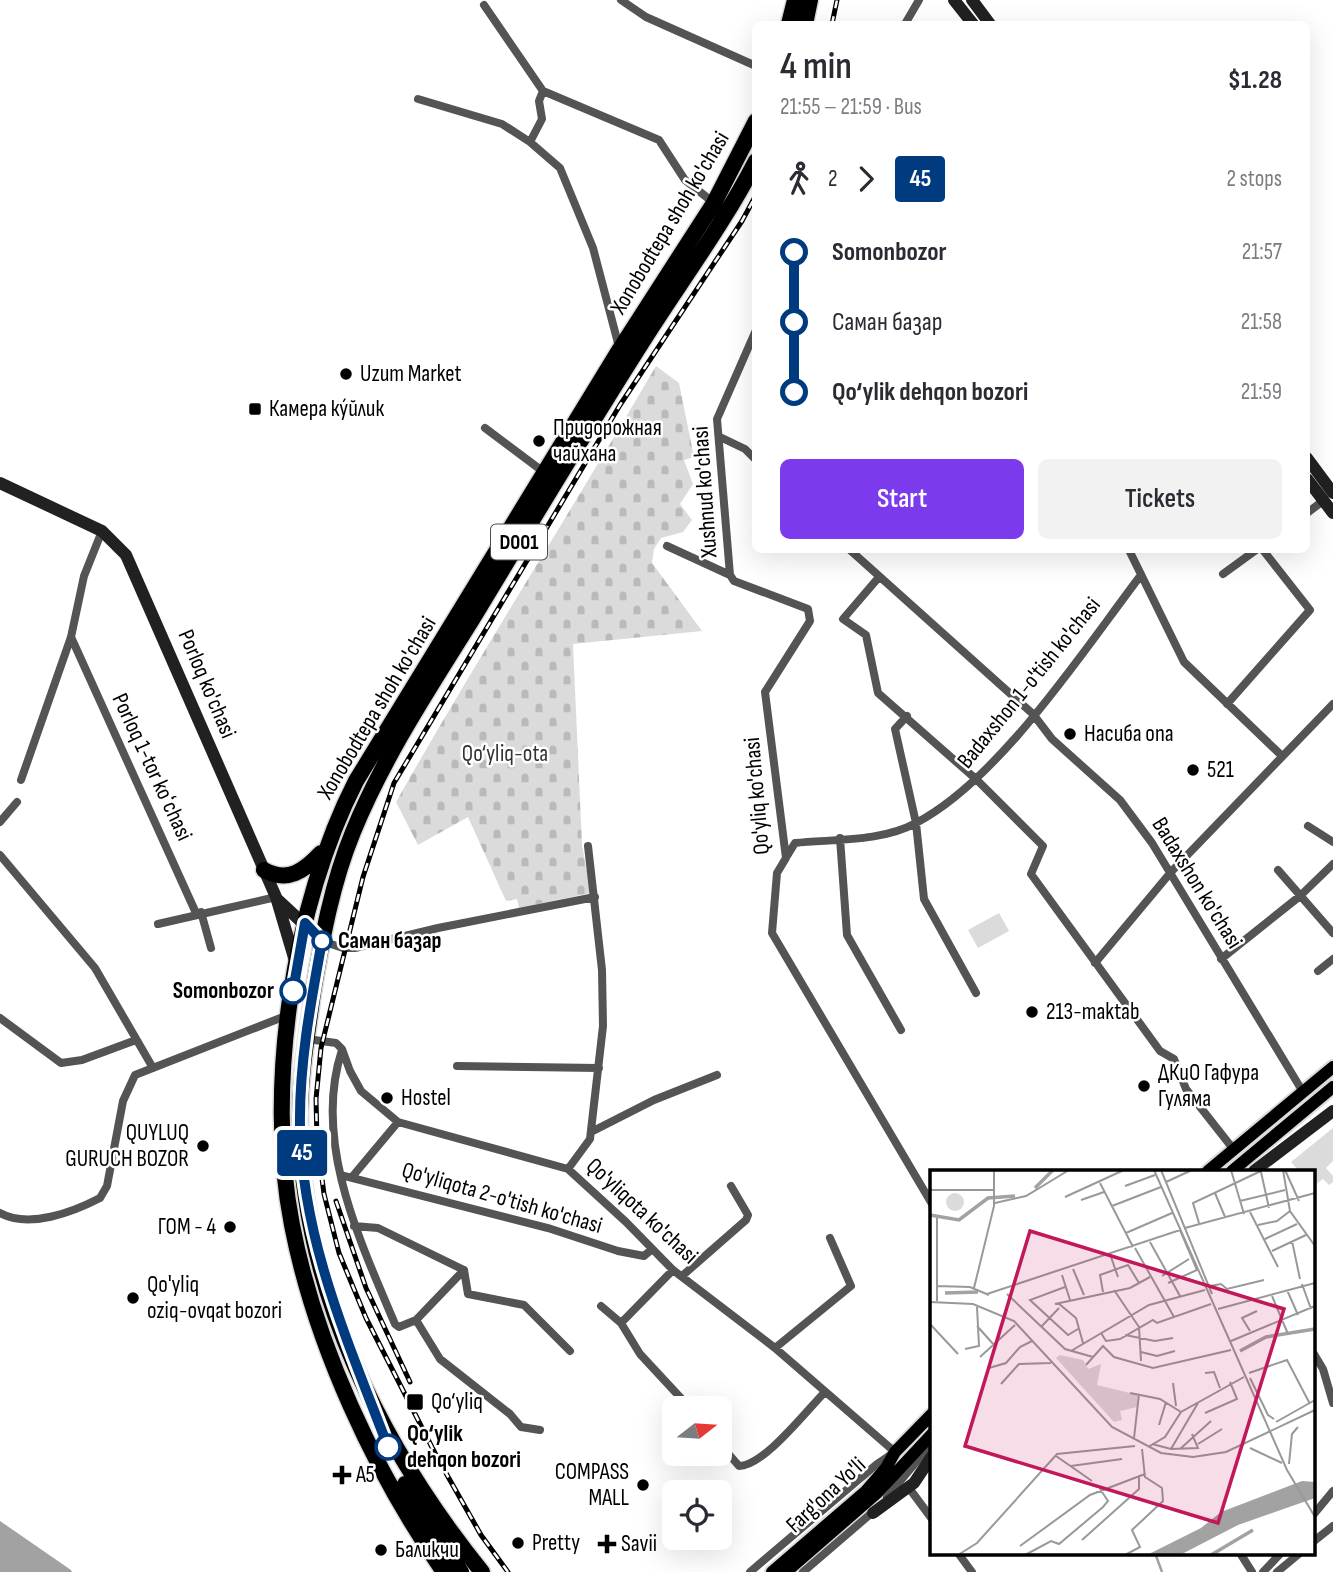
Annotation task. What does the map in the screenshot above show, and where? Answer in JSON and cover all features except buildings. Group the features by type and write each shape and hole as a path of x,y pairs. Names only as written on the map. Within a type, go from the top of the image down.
{"highway":[{"path":"790,21 795,0"},
{"path":"806,21 810,0"},
{"name":"Xonobodtepa shoh ko'chasi","path":"482,1572 421,1491 399,1456 367,1391 325,1279 306,1195 300,1117 307,1039 322,941 342,862 379,777 551,477 620,349 714,203 752,129"},
{"name":"Xonobodtepa shoh ko'chasi","path":"444,1572 401,1504 368,1441 309,1290 292,1223 285,1175 284,1103 290,1014 305,923 325,849 356,781 551,477 733,203 752,168"},
{"path":"264,870 282,877 294,875 325,849"},
{"path":"367,1391 394,1463 461,1572"}],"main road":[{"path":"954,0 971,21"},
{"path":"972,0 988,21"},
{"path":"1310,470 1328,497 1333,513"},
{"name":"Porloq ko'chasi","path":"0,483 102,531 117,544 136,574 276,897 297,968"},
{"path":"276,897 322,941"},
{"path":"1209,1170 1333,1067"},
{"path":"1233,1170 1333,1087"},
{"path":"1255,1170 1333,1113"},
{"name":"Farg'ona Yo'li","path":"772,1572 866,1491 886,1468 895,1452 930,1416"},
{"name":"Farg'ona Yo'li","path":"786,1572 877,1493 930,1436"},
{"path":"873,1513 909,1488 930,1459"}],"street":[{"path":"621,0 646,17 752,64"},
{"path":"907,21 919,0"},
{"path":"484,5 543,91 659,140 685,180 714,203"},
{"path":"530,142 542,119 539,101 543,91"},
{"path":"418,99 502,124 530,142 560,168 593,248 620,349"},
{"name":"Xushnud ko'chasi","path":"726,574 717,419 723,399 752,338"},
{"path":"485,428 551,477"},
{"path":"720,436 745,449 752,456"},
{"path":"1310,511 1328,497"},
{"path":"21,780 71,637 84,576 102,531"},
{"name":"Qo'yliq ko'chasi","path":"667,546 726,574 734,581 808,609 810,621 765,691 786,858 777,873 772,933 930,1201"},
{"name":"Badaxshon ko'chasi","path":"853,553 1033,714 1052,739 1120,800 1171,872 1303,1093"},
{"path":"1130,553 1184,662 1281,755"},
{"path":"1223,574 1252,553"},
{"path":"1227,704 1310,610 1265,553"},
{"name":"Badaxshon 1-o'tish ko'chasi","path":"786,858 795,843 883,835 916,824 977,780 1033,714 1141,575"},
{"path":"879,577 843,619 866,635 878,693 977,780 1043,846 1031,874 1160,1051 1174,1059 1186,1088 1234,1150"},
{"name":"Porloq 1-tor koʻchasi","path":"71,637 199,912 211,948"},
{"path":"1095,963 1171,872 1333,704"},
{"path":"907,716 895,729 916,824 924,899 975,993"},
{"path":"0,822 17,802"},
{"path":"1308,826 1333,842"},
{"path":"840,838 847,935 901,1030"},
{"path":"568,1169 590,1139 604,1004 588,846"},
{"path":"0,855 95,968 153,1068"},
{"path":"1221,959 1300,896 1333,864"},
{"path":"1279,870 1333,933"},
{"path":"159,924 199,912 276,897"},
{"path":"322,941 343,948 355,948 438,928 595,897"},
{"path":"1318,971 1333,959"},
{"path":"0,1213 14,1219 32,1220 100,1198 107,1186 127,1088 135,1075 290,1014"},
{"path":"0,1018 61,1063 82,1060 136,1040"},
{"path":"307,1039 336,1043 342,1049 335,1072 334,1123 341,1175 354,1226 395,1324 399,1327 416,1320 464,1270"},
{"name":"Qo'yliqota ko'chasi","path":"342,1049 361,1091 398,1122 568,1169 673,1270 775,1348 895,1452"},
{"path":"457,1066 599,1068"},
{"path":"591,1132 654,1100 717,1075"},
{"path":"352,1177 398,1122"},
{"name":"Qo'yliqota 2-o'tish ko'chasi","path":"341,1175 548,1228 618,1251 644,1256 651,1250"},
{"path":"682,1276 746,1220 748,1215 731,1186"},
{"path":"354,1226 378,1228 464,1270"},
{"path":"775,1348 850,1286 830,1238"},
{"path":"464,1270 468,1294 524,1305 570,1352"},
{"path":"621,1323 673,1270"},
{"path":"601,1306 621,1323 640,1354 679,1396"},
{"path":"416,1320 440,1359 510,1414 521,1427 540,1430"},
{"path":"1316,1358 1333,1402"},
{"path":"732,1458 739,1466 745,1466 771,1451 825,1392"},
{"path":"803,1572 873,1513 930,1445"},
{"path":"750,1572 877,1464 895,1452"},
{"path":"909,1488 930,1516"},
{"path":"1316,1511 1333,1490"},
{"path":"1316,1539 1333,1525"},
{"path":"959,1554 972,1572"},
{"path":"1241,1554 1252,1572"},
{"path":"1264,1572 1280,1554"},
{"path":"1277,1572 1299,1554"}],"green space":[{"name":"Qo‘yliq-ota","path":"656,366 679,383 694,457 684,460 693,484 680,504 692,520 683,532 661,538 654,549 652,563 702,631 573,644 582,845 591,893 519,908 517,899 506,901 468,817 418,845 396,802"},
{"path":"999,913 1009,931 978,948 968,930"},
{"path":"1333,1128 1333,1161 1326,1168 1333,1176 1333,1182 1329,1185 1323,1179 1316,1184 1316,1170 1298,1170 1291,1162"}],"shaded area":[{"path":"0,1521 71,1570 72,1572 0,1572"}],"waterway":[{"path":"1155,1554 1162,1572"}],"railway":[{"path":"833,21 837,0"},
{"path":"508,1572 481,1535 438,1459 366,1318 339,1253 324,1194 317,1140 316,1099 321,1048 363,877 394,783 620,405 752,202"},
{"path":"336,1201 366,1288 410,1382"}],"bus line":[{"name":"45","path":"293,991 305,923 322,941 301,1091 300,1126 306,1195 316,1246 335,1313 388,1447"}],"place":[{"name":"Uzum Market","path":"346,374"},
{"name":"Камера ку́йлик","path":"255,409"},
{"name":"Придорожная чайхана","path":"539,441"},
{"name":"Насиба опа","path":"1070,734"},
{"name":"521","path":"1193,770"},
{"name":"Саман базар","path":"322,941"},
{"name":"Somonbozor","path":"293,991"},
{"name":"213-maktab","path":"1032,1012"},
{"name":"ДКиО Гафура Гуляма","path":"1144,1086"},
{"name":"Hostel","path":"387,1098"},
{"name":"QUYLUQ GURUCH BOZOR","path":"203,1146"},
{"name":"ГОМ - 4","path":"230,1227"},
{"name":"Qo'yliq oziq-ovqat bozori","path":"133,1298"},
{"name":"Qo‘yliq","path":"415,1402"},
{"name":"Qo‘ylik dehqon bozori","path":"388,1447"},
{"name":"А5","path":"342,1475"},
{"name":"COMPASS MALL","path":"643,1485"},
{"name":"Pretty","path":"518,1543"},
{"name":"Savii","path":"607,1544"},
{"name":"Баликчи","path":"381,1550"}]}
